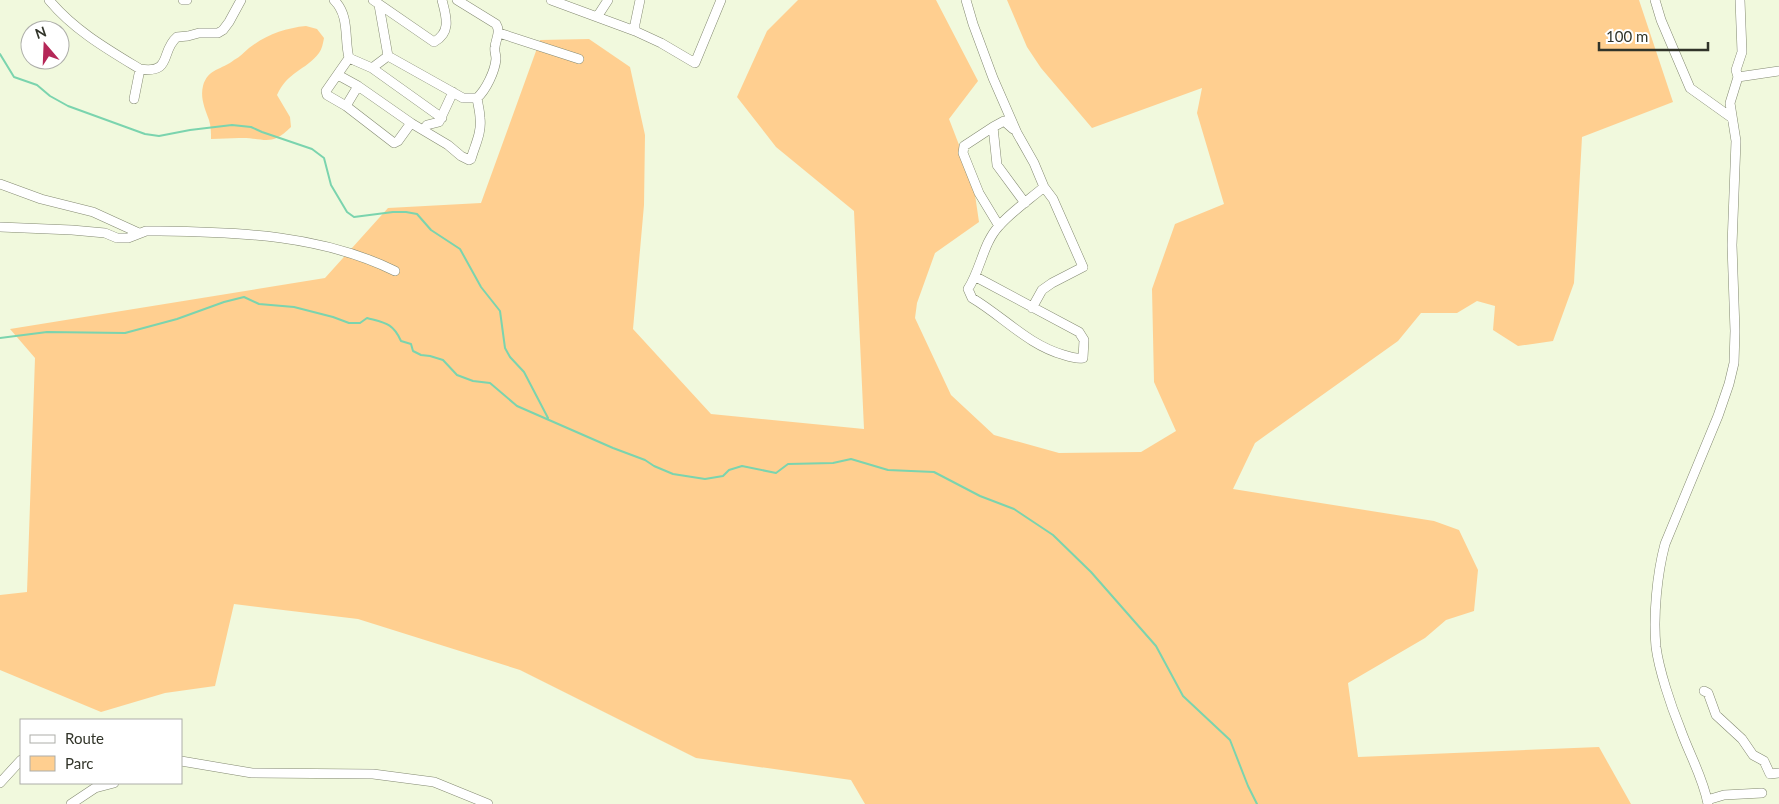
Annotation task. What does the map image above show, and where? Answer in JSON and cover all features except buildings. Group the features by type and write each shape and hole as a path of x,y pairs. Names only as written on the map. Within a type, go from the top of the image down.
{"street":[{"path":"49,0 61,14 81,31 140,69 158,68 163,65 171,44 177,36 199,33 214,34 223,30 241,0"},
{"path":"182,0 187,0"},
{"path":"334,0 344,16 350,58 325,93 346,106 394,143 398,141 411,122"},
{"path":"376,2 434,42 440,38 447,26 442,0"},
{"path":"338,75 358,86 469,160 477,141 481,119 477,98 488,81 494,66 495,48 499,33 496,24 457,0"},
{"path":"551,0 635,31 661,43 695,63 721,0"},
{"path":"597,17 608,0"},
{"path":"635,31 634,24 640,0"},
{"path":"966,0 992,78 1044,186 1053,199 1083,267 1042,290 1032,308"},
{"path":"1655,0 1661,20 1690,88 1732,118"},
{"path":"1740,0 1742,52 1736,70 1738,77 1730,103 1736,141 1732,245 1736,331 1734,362 1718,416 1665,544 1660,562 1655,610 1656,648 1679,728 1699,773 1708,802 1724,795 1762,793"},
{"path":"376,2 388,56 463,98 477,98"},
{"path":"499,33 579,59"},
{"path":"372,68 388,56"},
{"path":"350,58 372,68 442,118"},
{"path":"134,98 140,69"},
{"path":"1738,77 1779,71"},
{"path":"346,106 358,86"},
{"path":"423,130 430,124 439,122 453,92"},
{"path":"998,226 979,193 963,153 964,146 1004,121 1017,132"},
{"path":"993,127 997,165 1025,203"},
{"path":"0,184 41,199 93,212 139,234"},
{"path":"976,277 1079,332 1084,340 1083,358 1069,357 1046,349 972,298 968,289 976,277 986,247 998,226 1044,186"},
{"path":"0,227 105,233 117,238 128,238 146,231 253,234 341,250 375,261 395,271"},
{"path":"1704,691 1708,693 1716,715 1720,720 1742,739 1753,755 1764,761 1770,774 1779,773"},
{"path":"0,783 20,761"},
{"path":"182,761 252,773 373,774 434,782 488,804"},
{"path":"71,804 95,788 110,784"}],"green space":[{"path":"798,0 936,0 978,81 949,119 973,181 979,222 935,253 917,303 915,318 951,395 994,435 1059,453 1141,452 1176,431 1154,382 1152,289 1175,224 1224,204 1197,113 1202,88 1092,128 1041,68 1027,47 1007,0 1639,0 1673,102 1582,137 1574,283 1553,341 1518,346 1493,330 1495,306 1477,301 1457,313 1421,313 1398,341 1255,443 1233,489 1434,521 1459,530 1478,570 1474,611 1446,620 1425,638 1348,683 1358,757 1599,747 1631,804 865,804 851,780 696,758 520,670 358,619 234,604 215,686 165,693 101,712 0,670 0,595 27,592 35,358 10,329 325,278 388,208 481,203 540,40 589,39 630,67 645,135 644,205 633,329 711,414 864,429 854,211 776,147 737,97 767,31"},
{"path":"306,26 317,29 324,38 319,53 286,81 277,95 290,117 291,127 278,137 266,140 248,138 211,139 210,125 202,95 203,86 208,76 238,57 255,43 283,30"}],"waterway":[{"path":"0,54 14,77 37,85 50,96 68,106 145,134 159,136 232,125 251,127 312,149 324,158 331,185 347,212 354,217 393,212 417,214 431,230 460,249 481,287 500,311 505,348 510,357 524,372 548,418"},
{"path":"0,338 47,332 125,333 177,319 244,297 259,304 294,307 349,323 360,323 367,318 384,323 395,331 401,341 411,344 413,351 421,355 443,360 457,375 473,381 490,383 517,406 645,460 673,474 705,479 723,476 729,470 742,466 776,473 788,464 833,463 851,459 888,470 934,472 980,496 1014,509 1053,535 1091,572 1156,646 1183,696 1230,740 1257,804"}]}
